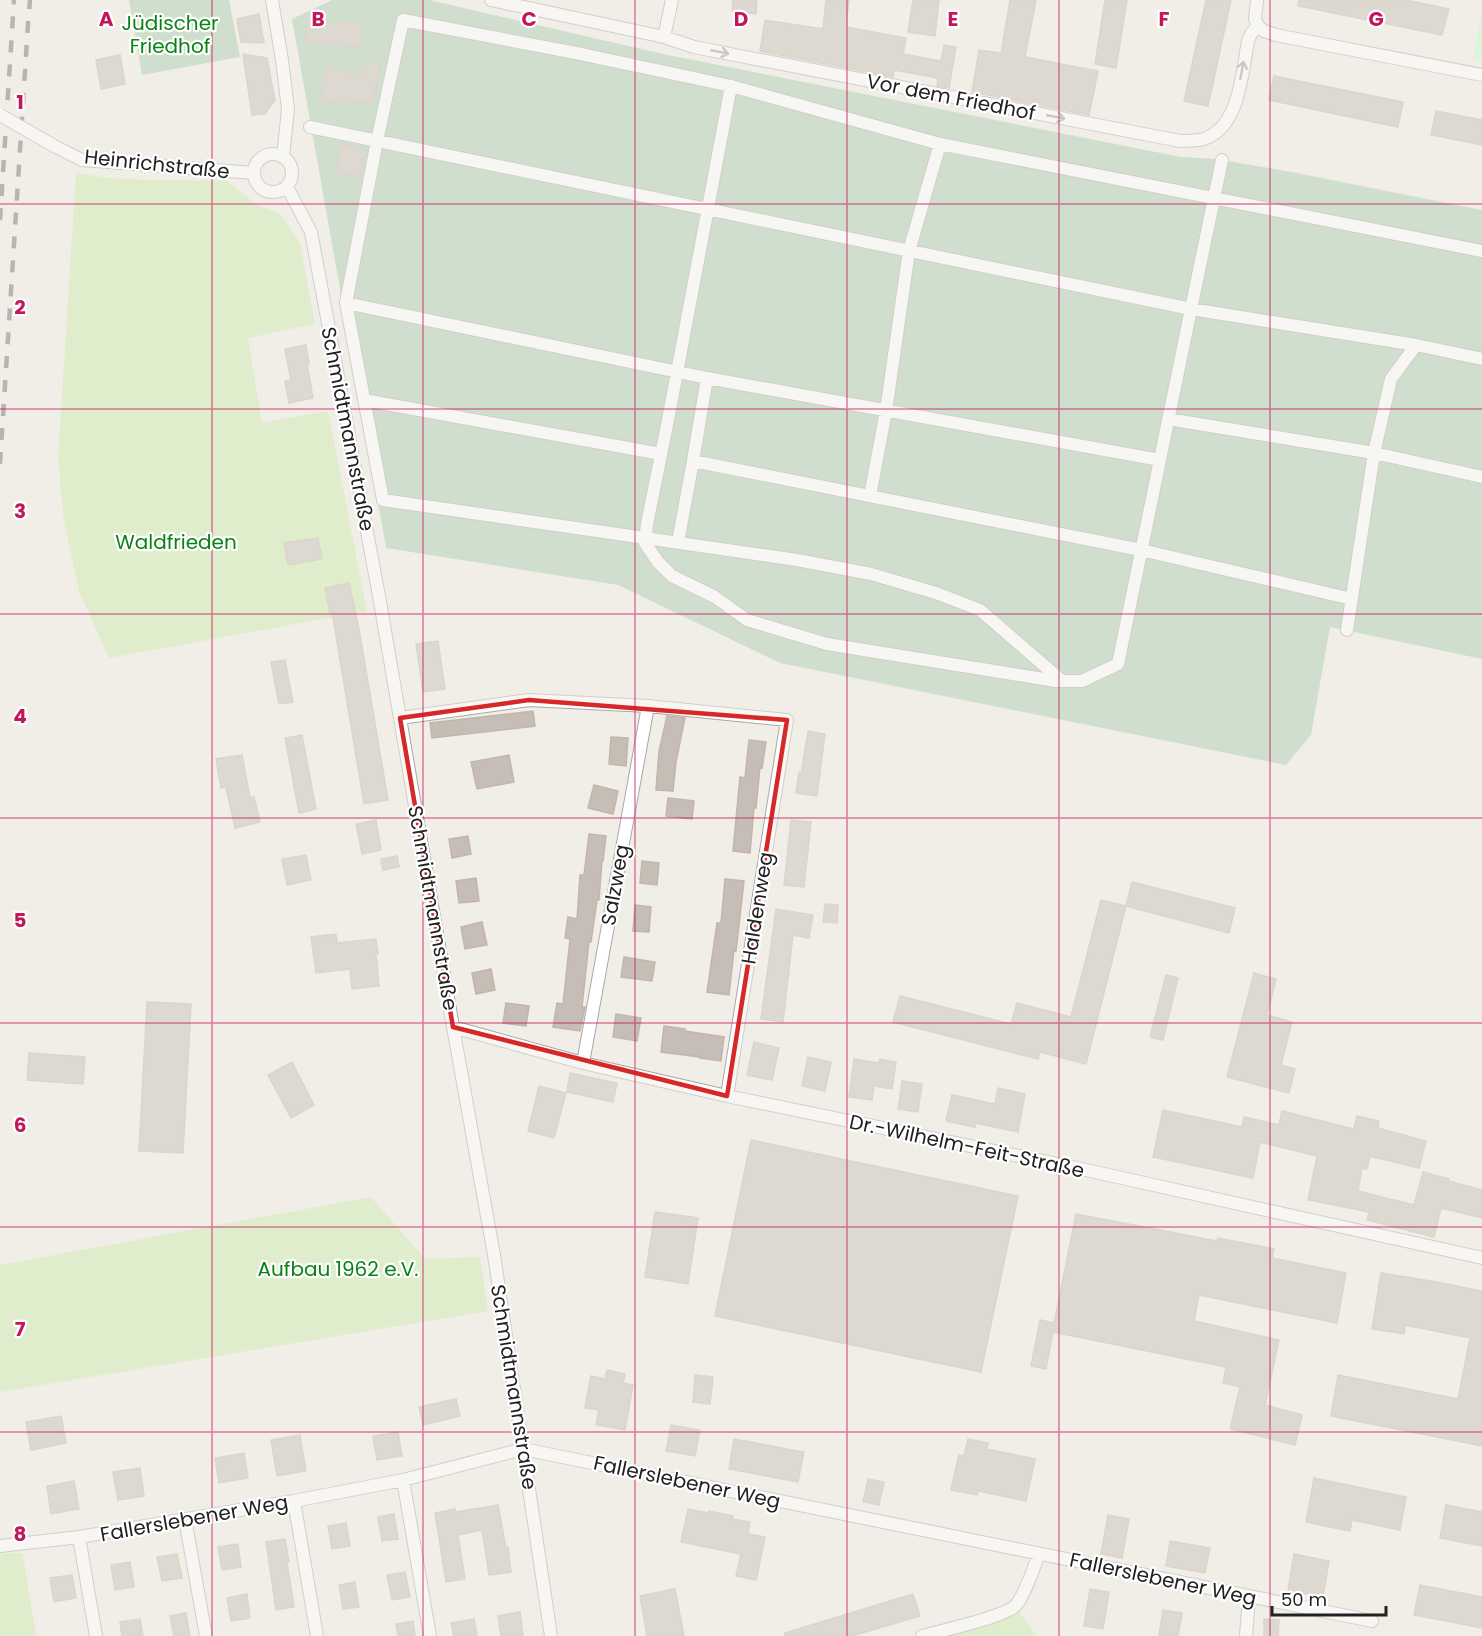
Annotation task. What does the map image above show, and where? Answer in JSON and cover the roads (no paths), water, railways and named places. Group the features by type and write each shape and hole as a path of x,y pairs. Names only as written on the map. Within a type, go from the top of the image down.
{"street":[{"path":"272,0 288,109 284,157"},
{"name":"Vor dem Friedhof","path":"491,0 664,37 694,47 1180,141 1205,139 1224,126 1231,116 1248,41 1258,26"},
{"path":"664,37 672,0"},
{"path":"1257,0 1255,19 1264,31 1482,75"},
{"path":"1062,681 980,610 936,593 871,574 797,560 382,500 346,303 403,20 731,86 940,144 1482,251"},
{"path":"731,86 645,543 658,562 672,576 715,597 747,620 827,644 1062,681 1082,681 1118,664 1222,160"},
{"name":"Heinrichstraße","path":"0,115 82,160 254,173"},
{"path":"310,127 1191,309 1416,345 1482,359"},
{"path":"870,496 886,411 909,251 940,144"},
{"path":"277,154 284,157 289,162 292,172 291,181 280,192 273,193 263,190 255,181 255,167 261,158 267,155 277,154"},
{"name":"Schmidtmannstraße","path":"287,187 310,232 380,596 495,1265 551,1636"},
{"path":"346,303 707,378 1160,460"},
{"path":"1347,630 1374,453 1391,379 1416,345"},
{"path":"678,543 707,378"},
{"path":"364,400 661,454"},
{"path":"1168,419 1374,453 1482,477"},
{"path":"693,461 1141,550 1352,599"},
{"path":"400,718 529,700 648,706"},
{"name":"Haldenweg","path":"648,706 787,720 728,1096"},
{"name":"Salzweg","path":"583,1063 648,706"},
{"name":"Dr.-Wilhelm-Feit-Straße","path":"453,1027 583,1063 728,1096 1077,1168 1482,1258"},
{"name":"Fallerslebener Weg","path":"0,1546 79,1537 294,1502 403,1480 523,1449 1372,1621"},
{"path":"403,1480 430,1636"},
{"path":"294,1502 317,1636"},
{"path":"185,1519 206,1636"},
{"path":"79,1537 96,1636"},
{"path":"922,1636 989,1618 1015,1607 1027,1585 1039,1554"},
{"path":"1246,1636 1249,1597"}],"railway":[{"path":"0,220 14,0"},
{"path":"0,464 30,0"}],"park label":[{"name":"Jüdischer Friedhof","path":"170,34"},
{"name":"Waldfrieden","path":"176,542"},
{"name":"Aufbau 1962 e.V.","path":"338,1269"}]}
